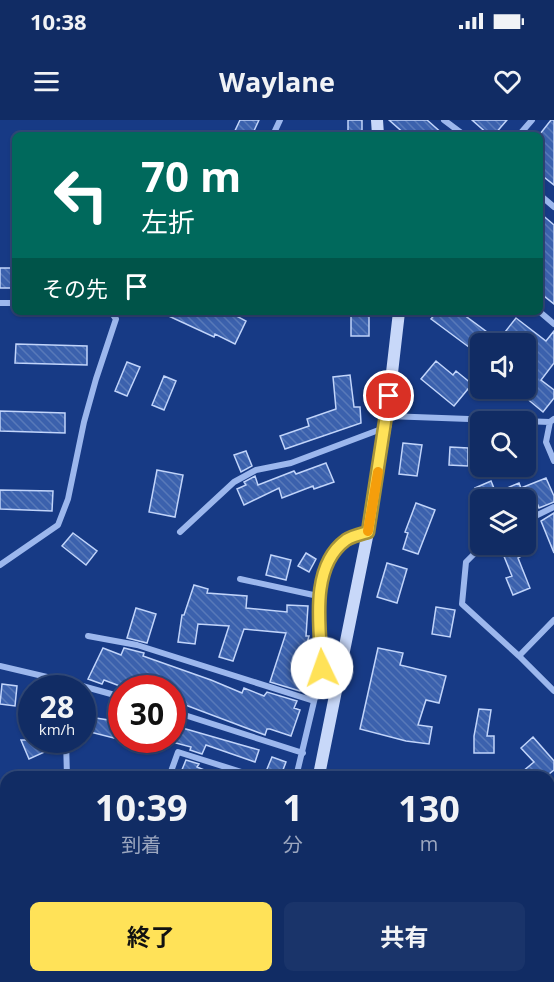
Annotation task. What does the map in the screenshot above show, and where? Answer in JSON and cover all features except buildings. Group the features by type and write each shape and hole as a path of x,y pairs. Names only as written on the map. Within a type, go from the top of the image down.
{"street":[{"path":"444,120 460,132"},
{"path":"522,132 532,120"},
{"path":"320,770 368,532 386,422 399,315"},
{"path":"0,565 58,525 68,499 84,422 96,379 117,316"},
{"path":"180,532 234,482 256,470 291,463 386,422 552,421 546,442 554,461"},
{"path":"536,516 554,507"},
{"path":"298,771 322,668 318,597 329,558 347,539 368,532"},
{"path":"473,555 466,562 462,604 554,690"},
{"path":"240,579 318,597"},
{"path":"519,656 554,620"},
{"path":"88,636 137,645 314,700"},
{"path":"0,666 38,675"},
{"path":"186,715 303,753"},
{"path":"171,771 178,752 238,771"},
{"path":"66,753 67,771"}],"slow traffic":[{"path":"368,531 378,472"}],"route":[{"path":"322,668 318,597 329,558 347,539 368,532 389,396"}]}
